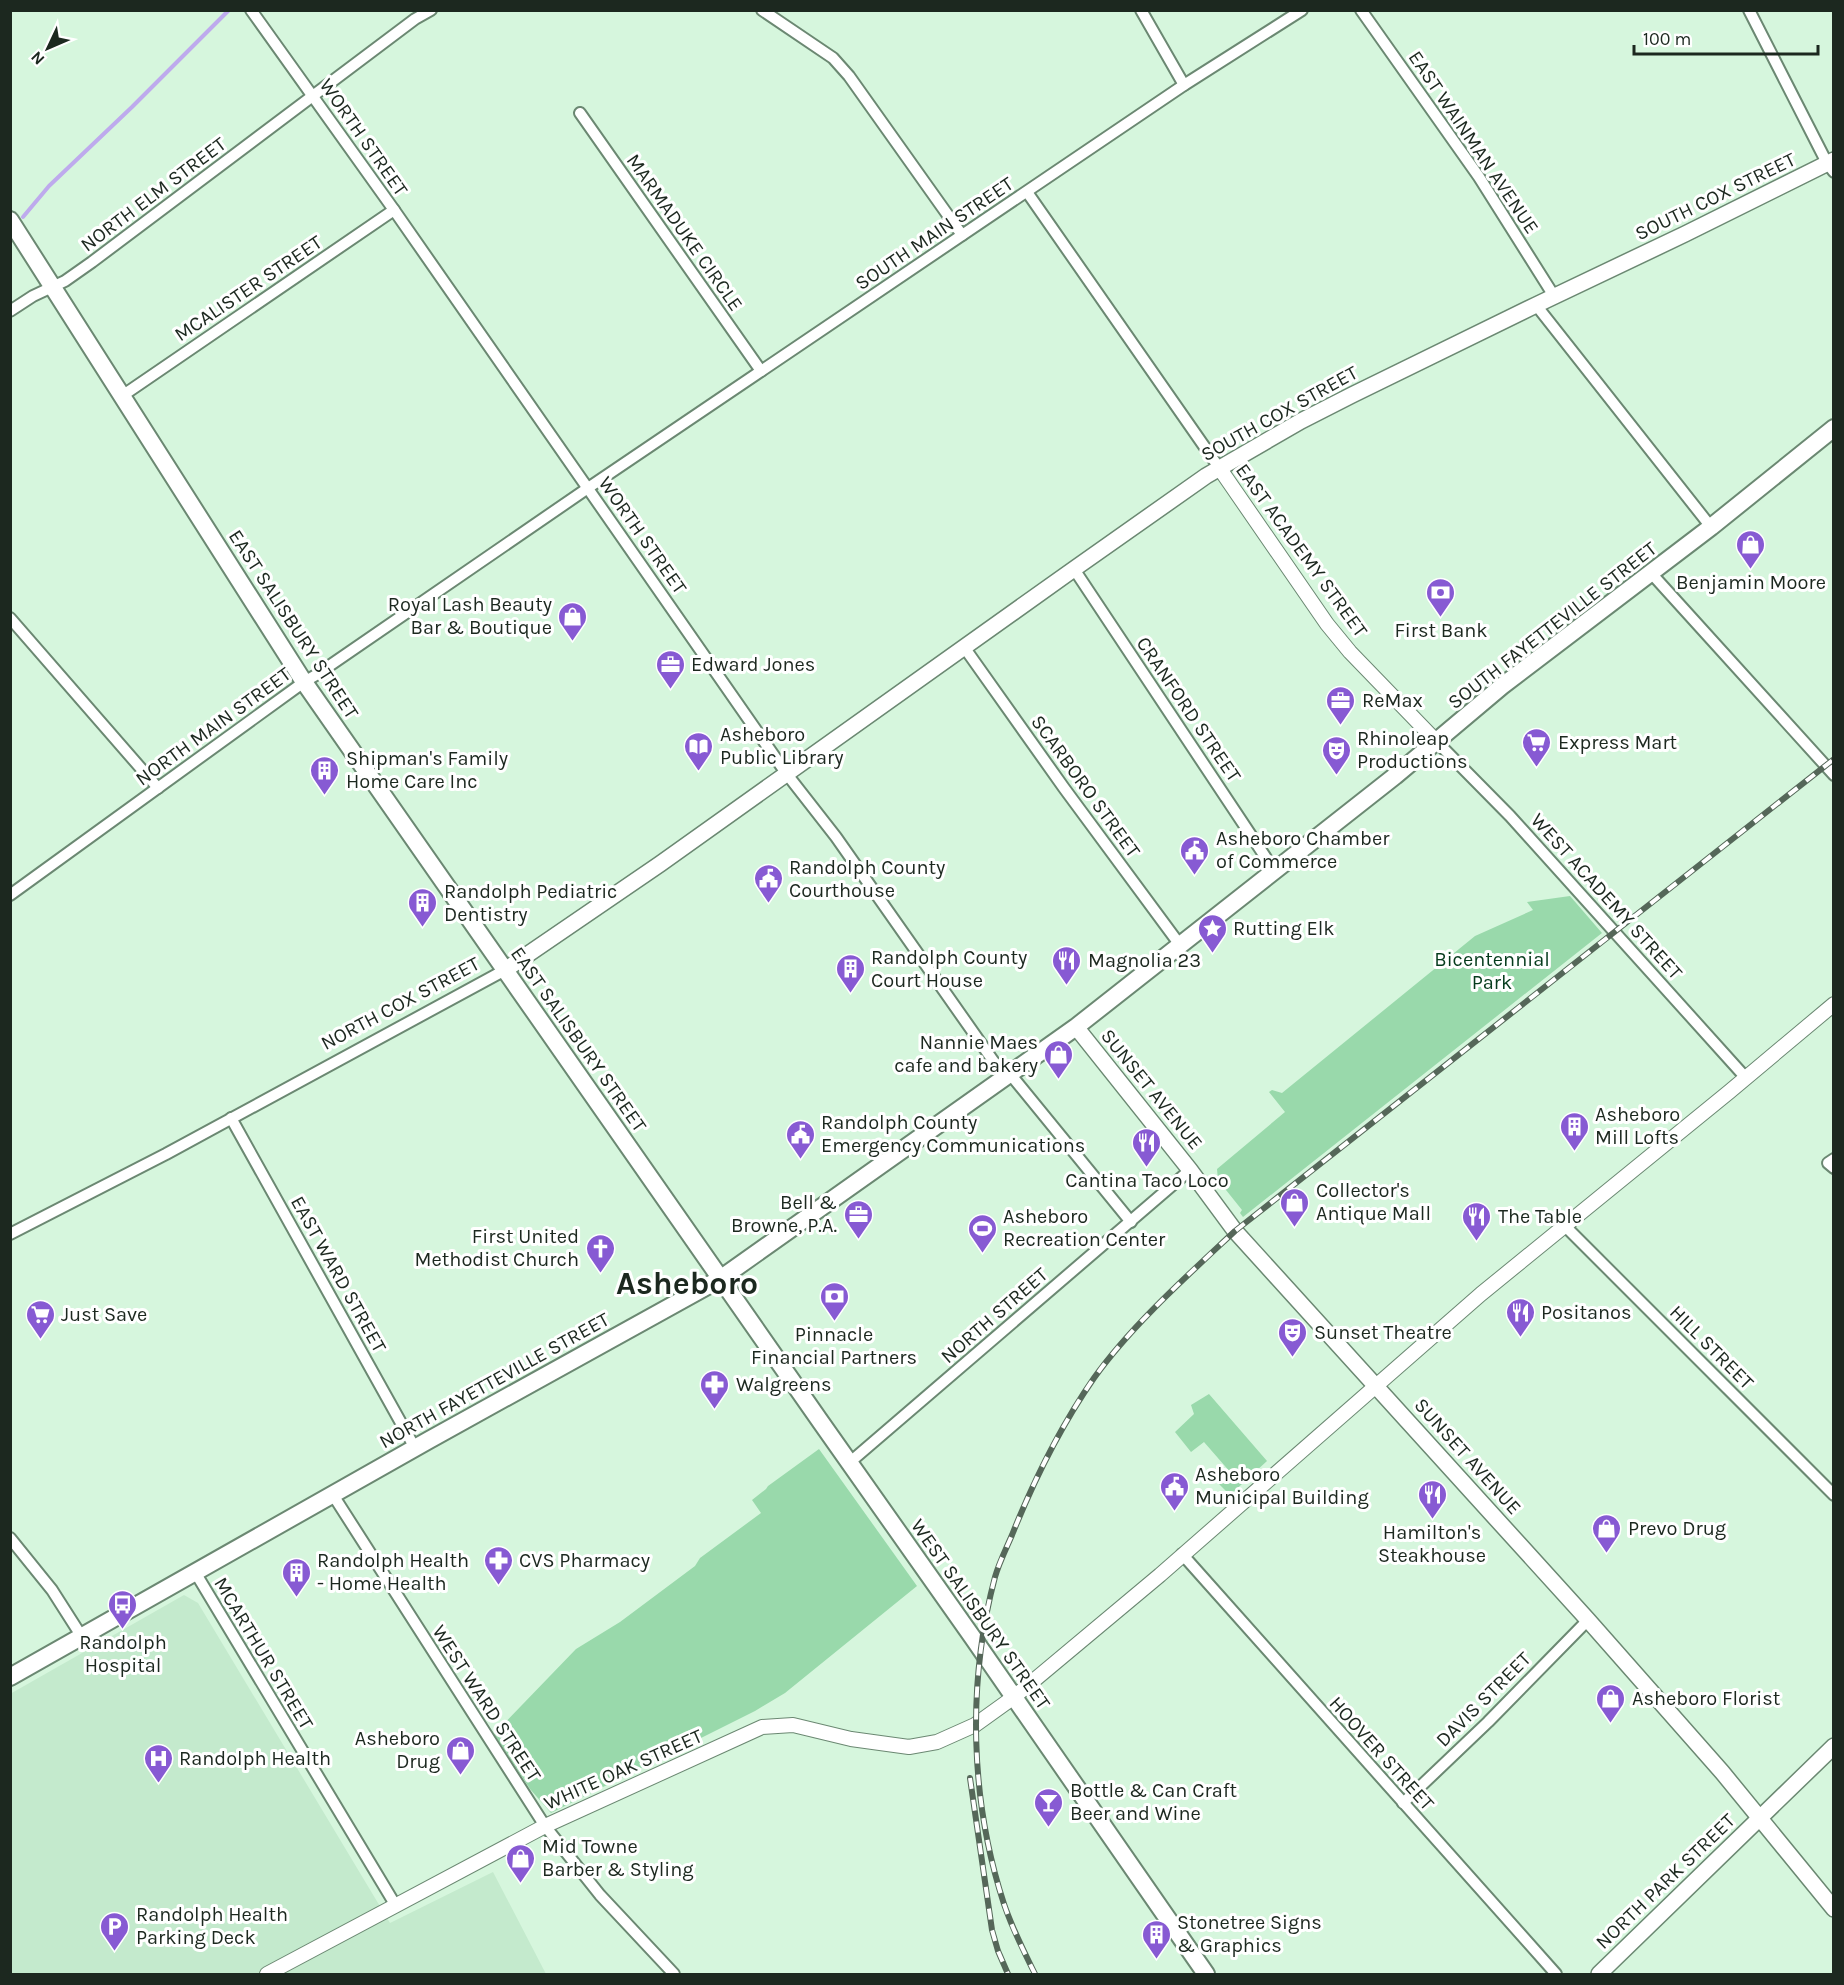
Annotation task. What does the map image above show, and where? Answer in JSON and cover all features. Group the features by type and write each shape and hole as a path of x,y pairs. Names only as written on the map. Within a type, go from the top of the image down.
{"main road":[{"name":"SOUTH COX STREET","path":"786,773 1206,476 1301,421 1554,296 1831,165"},
{"name":"EAST SALISBURY STREET","path":"10,220 304,682 720,1279"},
{"name":"SOUTH FAYETTEVILLE STREET","path":"1011,1075 1076,1027 1437,742 1502,686 1711,527 1833,428"},
{"name":"NORTH COX STREET","path":"505,970 660,864 786,773"},
{"name":"SUNSET AVENUE","path":"1076,1027 1190,1170 1235,1231 1588,1620 1760,1817 1833,1909"},
{"name":"NORTH FAYETTEVILLE STREET","path":"10,1677 720,1279 1011,1075"},
{"name":"WEST SALISBURY STREET","path":"720,1279 1014,1697 1204,1974"},
{"name":"NORTH PARK STREET","path":"1599,1974 1833,1746"}],"street":[{"name":"WORTH STREET","path":"251,10 394,210 786,773 841,845 994,1062 1011,1075 1131,1222"},
{"name":"NORTH ELM STREET","path":"10,311 33,296 66,281 431,10"},
{"path":"762,10 820,48 849,76 963,235"},
{"path":"1140,10 1184,85"},
{"name":"SOUTH MAIN STREET","path":"588,488 1184,85 1302,10"},
{"name":"EAST WAINMAN AVENUE","path":"1361,10 1479,177 1554,296"},
{"path":"1749,10 1831,165"},
{"name":"MARMADUKE CIRCLE","path":"580,113 761,371"},
{"name":"EAST ACADEMY STREET","path":"1027,192 1327,624 1350,652 1437,742"},
{"name":"MCALISTER STREET","path":"122,396 394,210"},
{"path":"1536,305 1711,527"},
{"name":"NORTH MAIN STREET","path":"10,895 304,682 588,488"},
{"name":"CRANFORD STREET","path":"1074,569 1274,870"},
{"path":"1651,573 1833,776"},
{"path":"10,618 158,788"},
{"name":"SCARBORO STREET","path":"964,647 1180,945"},
{"name":"WEST ACADEMY STREET","path":"1437,742 1510,816 1746,1078"},
{"name":"NORTH COX STREET","path":"10,1234 166,1154 505,970"},
{"name":"WHITE OAK STREET","path":"267,1974 545,1826 762,1727 794,1725 851,1739 909,1747 937,1743 975,1725 1014,1697 1182,1554 1481,1294 1833,1004"},
{"name":"EAST WARD STREET","path":"231,1118 416,1448"},
{"name":"NORTH STREET","path":"849,1463 1190,1170"},
{"name":"HILL STREET","path":"1564,1226 1833,1495"},
{"name":"WEST WARD STREET","path":"333,1495 545,1826 600,1895 674,1974"},
{"path":"10,1538 52,1590 82,1637"},
{"name":"HOOVER STREET","path":"1182,1554 1556,1974"},
{"name":"MCARTHUR STREET","path":"195,1572 396,1906"},
{"name":"DAVIS STREET","path":"1403,1803 1488,1722 1588,1620"}],"shaded area":[{"name":"Randolph Health","path":"184,1595 198,1603 390,1923 493,1872 546,1974 11,1974 10,1694"}],"green space":[{"name":"Bicentennial Park","path":"1570,896 1602,933 1243,1217 1240,1213 1242,1210 1218,1180 1217,1169 1285,1112 1269,1092 1272,1090 1282,1093 1475,936 1533,910 1527,902"},
{"path":"1209,1394 1267,1461 1230,1495 1219,1484 1231,1473 1204,1442 1191,1452 1175,1432 1194,1414 1191,1405"},
{"path":"819,1449 917,1586 785,1693 755,1711 551,1813 530,1789 494,1734 576,1649 620,1622 761,1513 752,1500"}],"waterway":[{"path":"23,217 49,186 229,10"}],"railway":[{"path":"1035,1974 1004,1904 984,1824 976,1741 980,1658 986,1617 998,1566 1039,1474 1059,1435 1094,1378 1142,1320 1235,1231 1834,759"},
{"path":"970,1778 992,1930 1008,1974"}],"place":[{"name":"Benjamin Moore","path":"1751,570"},
{"name":"First Bank","path":"1441,618"},
{"name":"Royal Lash Beauty Bar & Boutique","path":"573,642"},
{"name":"Edward Jones","path":"670,690"},
{"name":"ReMax","path":"1341,726"},
{"name":"Express Mart","path":"1537,768"},
{"name":"Asheboro Public Library","path":"699,772"},
{"name":"Rhinoleap Productions","path":"1336,776"},
{"name":"Shipman's Family Home Care Inc","path":"325,796"},
{"name":"Asheboro Chamber of Commerce","path":"1195,876"},
{"name":"Randolph County Courthouse","path":"768,904"},
{"name":"Randolph Pediatric Dentistry","path":"423,928"},
{"name":"Rutting Elk","path":"1212,954"},
{"name":"Magnolia 23","path":"1067,986"},
{"name":"Randolph County Court House","path":"850,994"},
{"name":"Nannie Maes cafe and bakery","path":"1059,1080"},
{"name":"Asheboro Mill Lofts","path":"1574,1152"},
{"name":"Randolph County Emergency Communications","path":"800,1160"},
{"name":"Cantina Taco Loco","path":"1147,1168"},
{"name":"Collector's Antique Mall","path":"1295,1228"},
{"name":"Bell & Browne, P.A.","path":"858,1240"},
{"name":"The Table","path":"1477,1242"},
{"name":"Asheboro Recreation Center","path":"982,1254"},
{"name":"First United Methodist Church","path":"600,1274"},
{"name":"Pinnacle Financial Partners","path":"834,1322"},
{"name":"Positanos","path":"1520,1338"},
{"name":"Just Save","path":"40,1340"},
{"name":"Sunset Theatre","path":"1293,1358"},
{"name":"Walgreens","path":"715,1410"},
{"name":"Asheboro Municipal Building","path":"1174,1512"},
{"name":"Hamilton's Steakhouse","path":"1432,1520"},
{"name":"Prevo Drug","path":"1607,1554"},
{"name":"CVS Pharmacy","path":"498,1586"},
{"name":"Randolph Health - Home Health","path":"296,1598"},
{"name":"Randolph Hospital","path":"123,1630"},
{"name":"Asheboro Florist","path":"1611,1724"},
{"name":"Asheboro Drug","path":"461,1776"},
{"name":"Randolph Health","path":"158,1784"},
{"name":"Bottle & Can Craft Beer and Wine","path":"1049,1828"},
{"name":"Mid Towne Barber & Styling","path":"521,1884"},
{"name":"Randolph Health Parking Deck","path":"115,1952"},
{"name":"Stonetree Signs & Graphics","path":"1156,1960"}],"district":[{"name":"Asheboro","path":"687,1283"}]}
